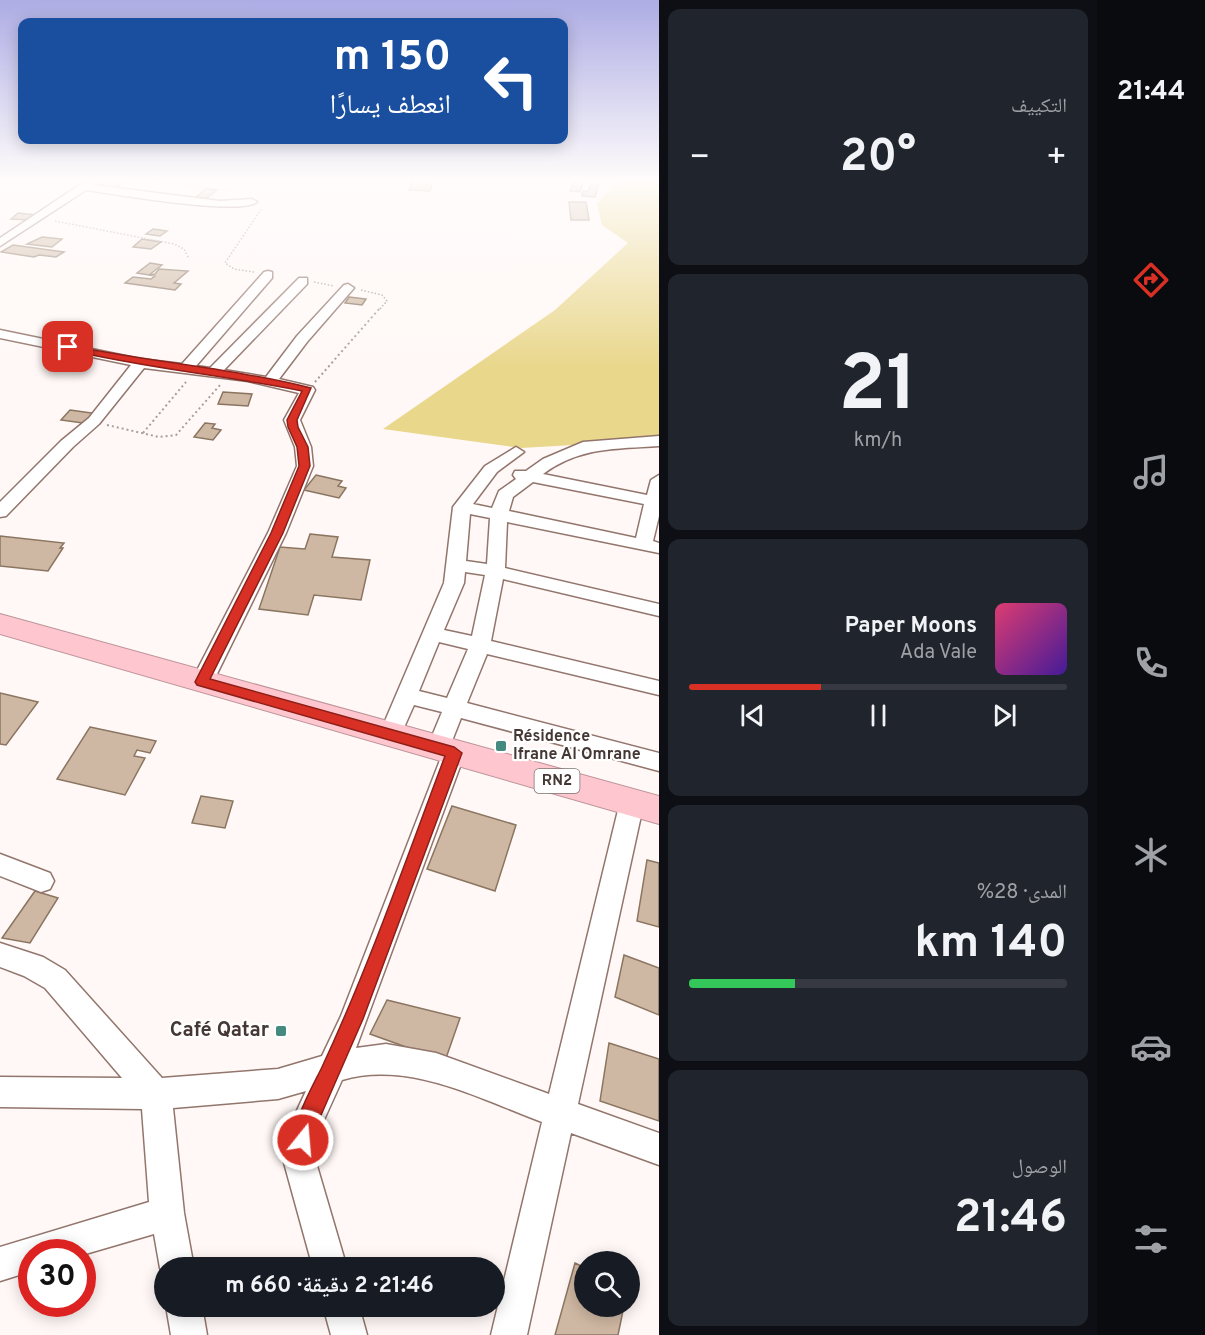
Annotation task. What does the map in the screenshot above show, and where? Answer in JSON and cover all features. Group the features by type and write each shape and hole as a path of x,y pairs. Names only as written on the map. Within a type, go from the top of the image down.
{"highway":[{"name":"RN2","path":"0,624 645,806"}],"street":[{"path":"192,368 268,275"},
{"path":"221,373 303,281"},
{"path":"270,381 302,339 348,288"},
{"path":"0,334 140,363 192,368 308,390 292,420 303,447 305,466 277,533 202,682"},
{"path":"0,512 67,444 94,421 140,363"},
{"path":"327,1257 299,1159 308,1121 354,1019 446,751 454,708 480,645 495,571 499,515 505,495 549,462 583,447 659,441"},
{"path":"390,735 434,634 453,583 458,524 462,507 491,469 516,452"},
{"path":"491,469 653,501"},
{"path":"462,507 651,546 653,501 659,480"},
{"path":"456,565 495,571 659,610"},
{"path":"434,634 659,688"},
{"path":"406,695 659,762"},
{"path":"509,1335 561,1113 645,806"},
{"path":"0,865 40,881"},
{"path":"0,955 33,966 55,980 156,1094 167,1213 175,1257"},
{"path":"0,1092 156,1094 278,1084 332,1067 386,1059 436,1068 659,1149"},
{"path":"80,1239 167,1213"},
{"path":"0,1264 18,1258"},
{"path":"186,1317 189,1335"},
{"path":"344,1317 349,1335"}],"path":[{"path":"165,242 184,249 189,259"},
{"path":"143,433 192,368"},
{"path":"94,421 159,437 177,435 221,373"}],"shaded area":[{"path":"659,242 659,443 607,443 521,448 383,429 555,310 628,243"}],"building":[{"path":"31,242 58,242 52,247 27,244"},
{"path":"138,242 161,242 151,249 133,247"},
{"path":"13,245 64,252 56,257 39,255 34,257 1,252"},
{"path":"150,263 162,265 149,275 137,273"},
{"path":"159,269 188,271 174,283 181,284 175,290 125,283 133,277 151,279 155,276 149,275 155,274"},
{"path":"349,297 366,299 362,305 345,303"},
{"path":"223,392 252,394 248,406 218,404"},
{"path":"70,410 99,414 90,424 61,420"},
{"path":"205,423 215,424 212,428 221,430 213,440 194,437"},
{"path":"316,475 342,481 338,486 346,488 339,498 304,490"},
{"path":"310,534 338,537 332,557 370,560 361,600 314,595 308,615 259,609 280,547 305,549"},
{"path":"0,536 64,543 48,571 0,566"},
{"path":"0,693 38,702 6,745 0,744"},
{"path":"90,727 156,741 150,753 137,750 134,756 145,758 125,795 57,779"},
{"path":"201,796 233,801 225,828 192,823"},
{"path":"452,806 516,825 495,891 427,869"},
{"path":"647,860 659,863 659,927 637,921"},
{"path":"35,891 58,898 30,943 2,938"},
{"path":"624,955 659,968 659,1015 615,997"},
{"path":"387,1000 460,1018 445,1061 370,1034"},
{"path":"609,1043 659,1059 659,1121 600,1101"},
{"path":"574,1267 574,1317 622,1317 618,1335 555,1335"}],"place":[{"name":"Résidence Ifrane Al Omrane","path":"501,746"},
{"name":"Café Qatar","path":"281,1031"}],"route":[{"path":"68,347 140,363 248,377 308,390 292,420 303,447 305,466 277,533 202,682 454,753 354,1019 308,1121 303,1140"}]}
